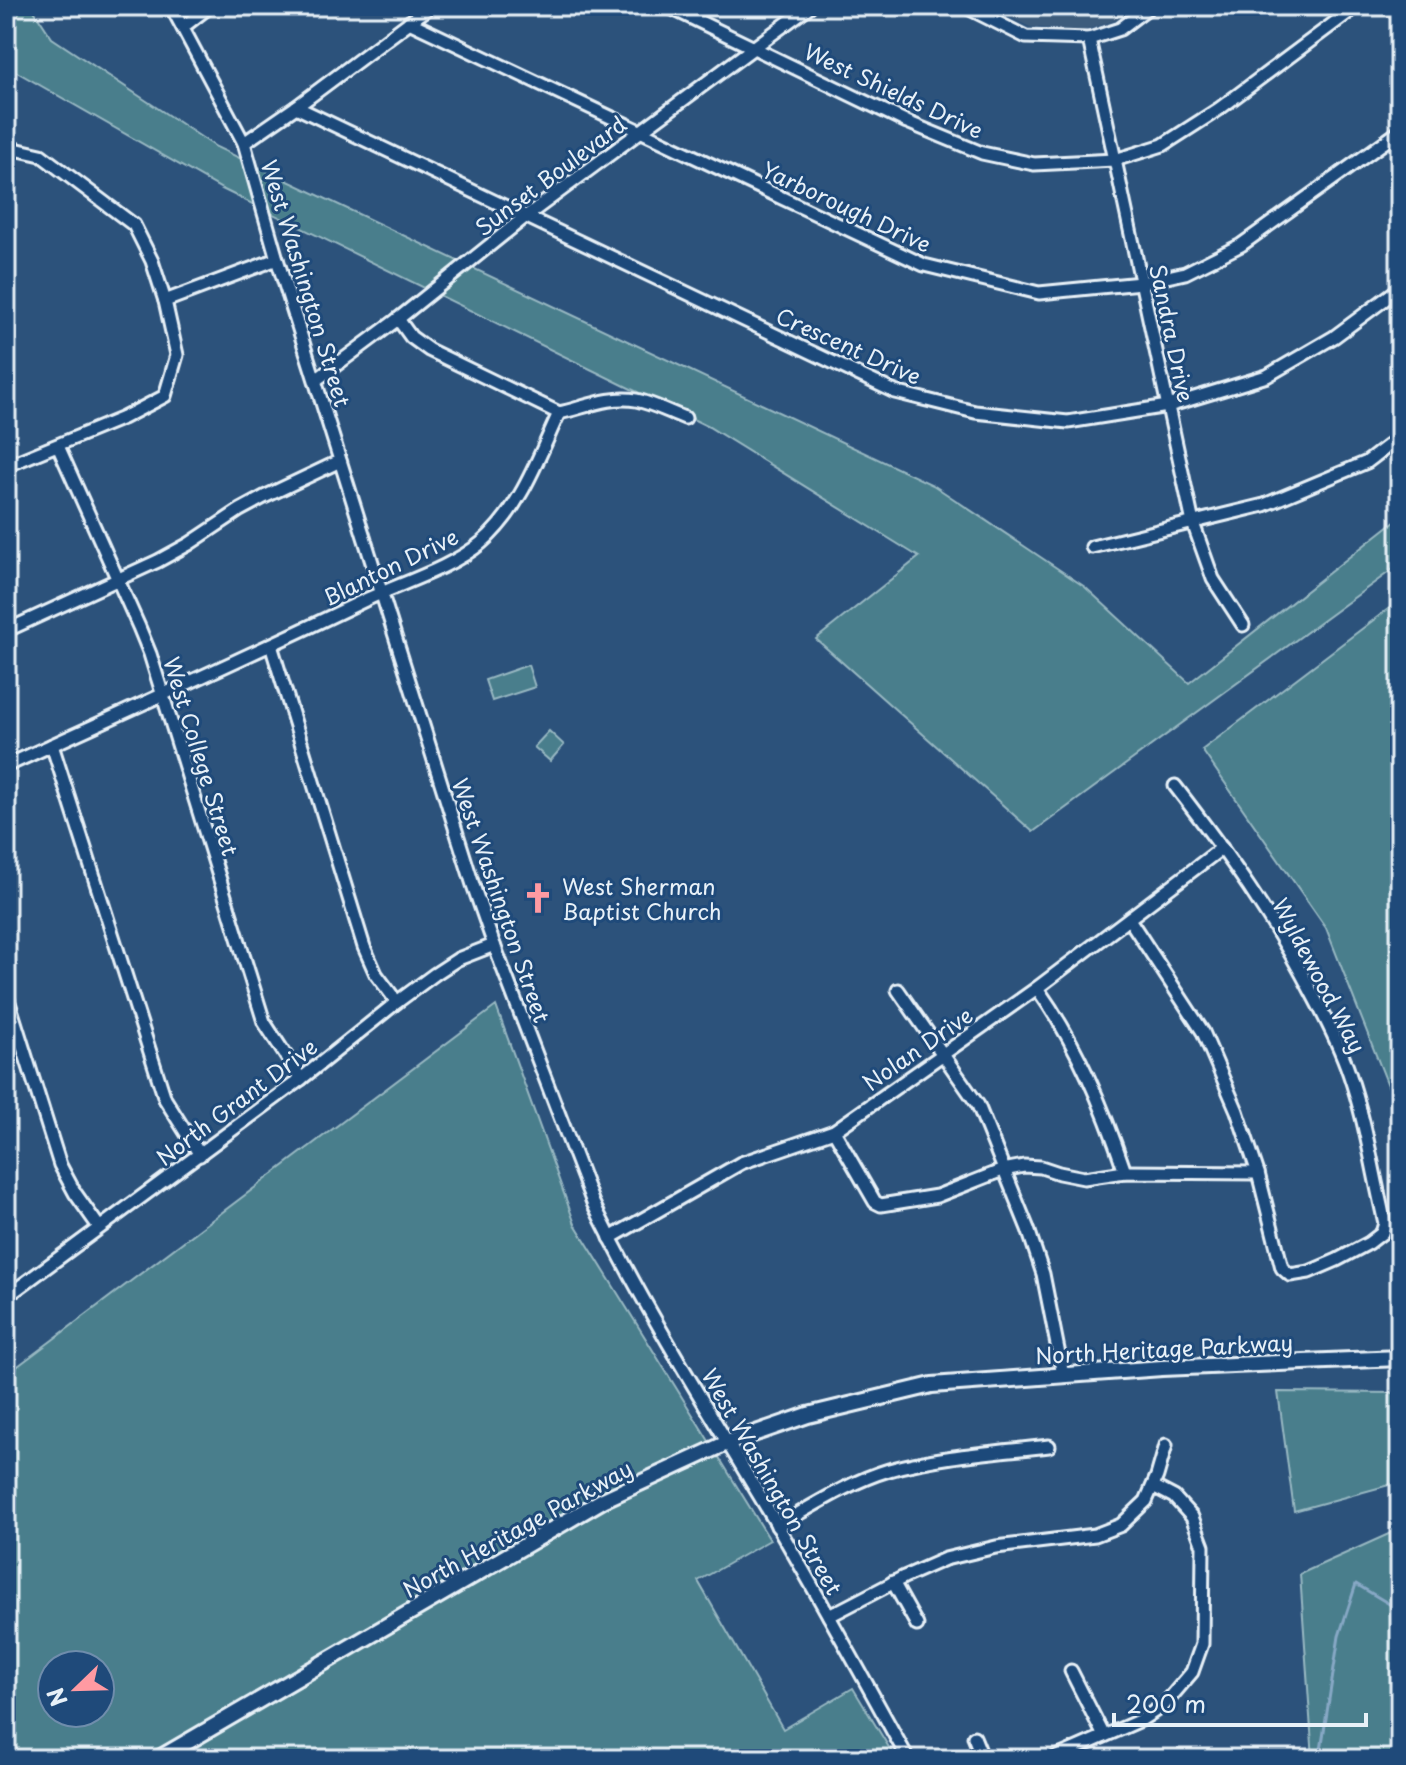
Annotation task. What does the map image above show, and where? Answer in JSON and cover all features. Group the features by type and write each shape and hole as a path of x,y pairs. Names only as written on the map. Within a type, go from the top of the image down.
{"main road":[{"name":"North Heritage Parkway","path":"158,1759 603,1500 727,1443 808,1415 932,1385 1162,1368 1400,1358"}],"street":[{"name":"West Washington Street","path":"171,6 244,143 277,259 468,870 577,1166 610,1238 829,1616 908,1759"},
{"path":"183,27 210,6"},
{"path":"244,143 431,6"},
{"name":"West Shields Drive","path":"667,6 907,122 982,153 1034,164 1115,160 1163,145 1219,109 1357,6"},
{"name":"Sunset Boulevard","path":"316,380 525,217 810,6"},
{"path":"964,6 1026,37 1089,39 1120,29 1150,6"},
{"name":"Yarborough Drive","path":"409,22 924,265 1039,293 1141,283 1185,273 1241,245 1400,131"},
{"name":"Sandra Drive","path":"1089,39 1193,523 1213,579 1243,625"},
{"name":"Crescent Drive","path":"296,107 895,392 975,412 1068,422 1168,406 1267,376 1334,337 1400,288"},
{"path":"6,147 41,155 134,225 152,261 177,355 165,396 123,418 6,466"},
{"path":"165,301 277,259"},
{"path":"398,319 411,337 429,350 559,413 626,399 638,400 685,418"},
{"name":"Blanton Drive","path":"6,766 462,556 493,532 509,512 521,494 559,413"},
{"path":"1092,547 1264,505 1367,462 1400,437"},
{"name":"West College Street","path":"58,446 139,627 264,1022 301,1079"},
{"path":"12,628 179,550 264,497 340,461"},
{"path":"271,645 364,947 376,974 397,1002"},
{"path":"52,745 165,1099 200,1155"},
{"name":"Wyldewood Way","path":"1175,786 1249,885 1290,950 1336,1038 1365,1131 1385,1223 1382,1233 1337,1260 1309,1272 1290,1275 1282,1268 1258,1173"},
{"name":"Nolan Drive","path":"610,1238 741,1163 834,1131 1037,988 1222,848"},
{"path":"834,1131 875,1202 881,1205 937,1196 1003,1170 1024,1166 1084,1178 1125,1172 1258,1173 1237,1111 1203,1032 1129,919"},
{"name":"North Grant Drive","path":"6,1297 301,1079 397,1002 458,959 494,945"},
{"path":"1037,988 1086,1071 1125,1172"},
{"path":"898,990 978,1105 1043,1274 1063,1375"},
{"path":"6,993 60,1165 99,1227"},
{"path":"829,1616 945,1559 996,1547 1095,1535 1121,1525 1146,1501 1166,1445"},
{"path":"777,1526 845,1488 889,1470 950,1458 1049,1446"},
{"path":"1052,1759 1141,1720 1164,1705 1192,1672 1202,1644 1203,1546 1192,1517 1174,1497 1153,1486"},
{"path":"893,1582 917,1625"},
{"path":"1071,1671 1104,1736"},
{"path":"974,1737 983,1759"}],"shaded area":[{"path":"987,6 1135,6 1116,20 1083,31 1030,27"}],"green space":[{"path":"6,6 31,6 52,38 216,147 933,485 1085,587 1189,683 1400,517 1400,564 1033,832 816,639 919,557 709,427 222,189 15,71 6,72"},
{"path":"1400,600 1400,1116 1326,928 1202,750"},
{"path":"528,665 535,687 492,701 485,680"},
{"path":"549,731 564,745 550,761 534,747"},
{"path":"496,1006 575,1224 770,1540 698,1581 783,1729 853,1688 896,1759 6,1759 6,1375"},
{"path":"1278,1392 1400,1393 1400,1482 1294,1511"},
{"path":"1400,1492 1400,1759 1313,1759 1300,1574 1391,1533"}],"waterway":[{"path":"1303,1759 1321,1750 1339,1636 1356,1584 1396,1608 1400,1607"}],"place":[{"name":"West Sherman Baptist Church","path":"538,898"}]}
